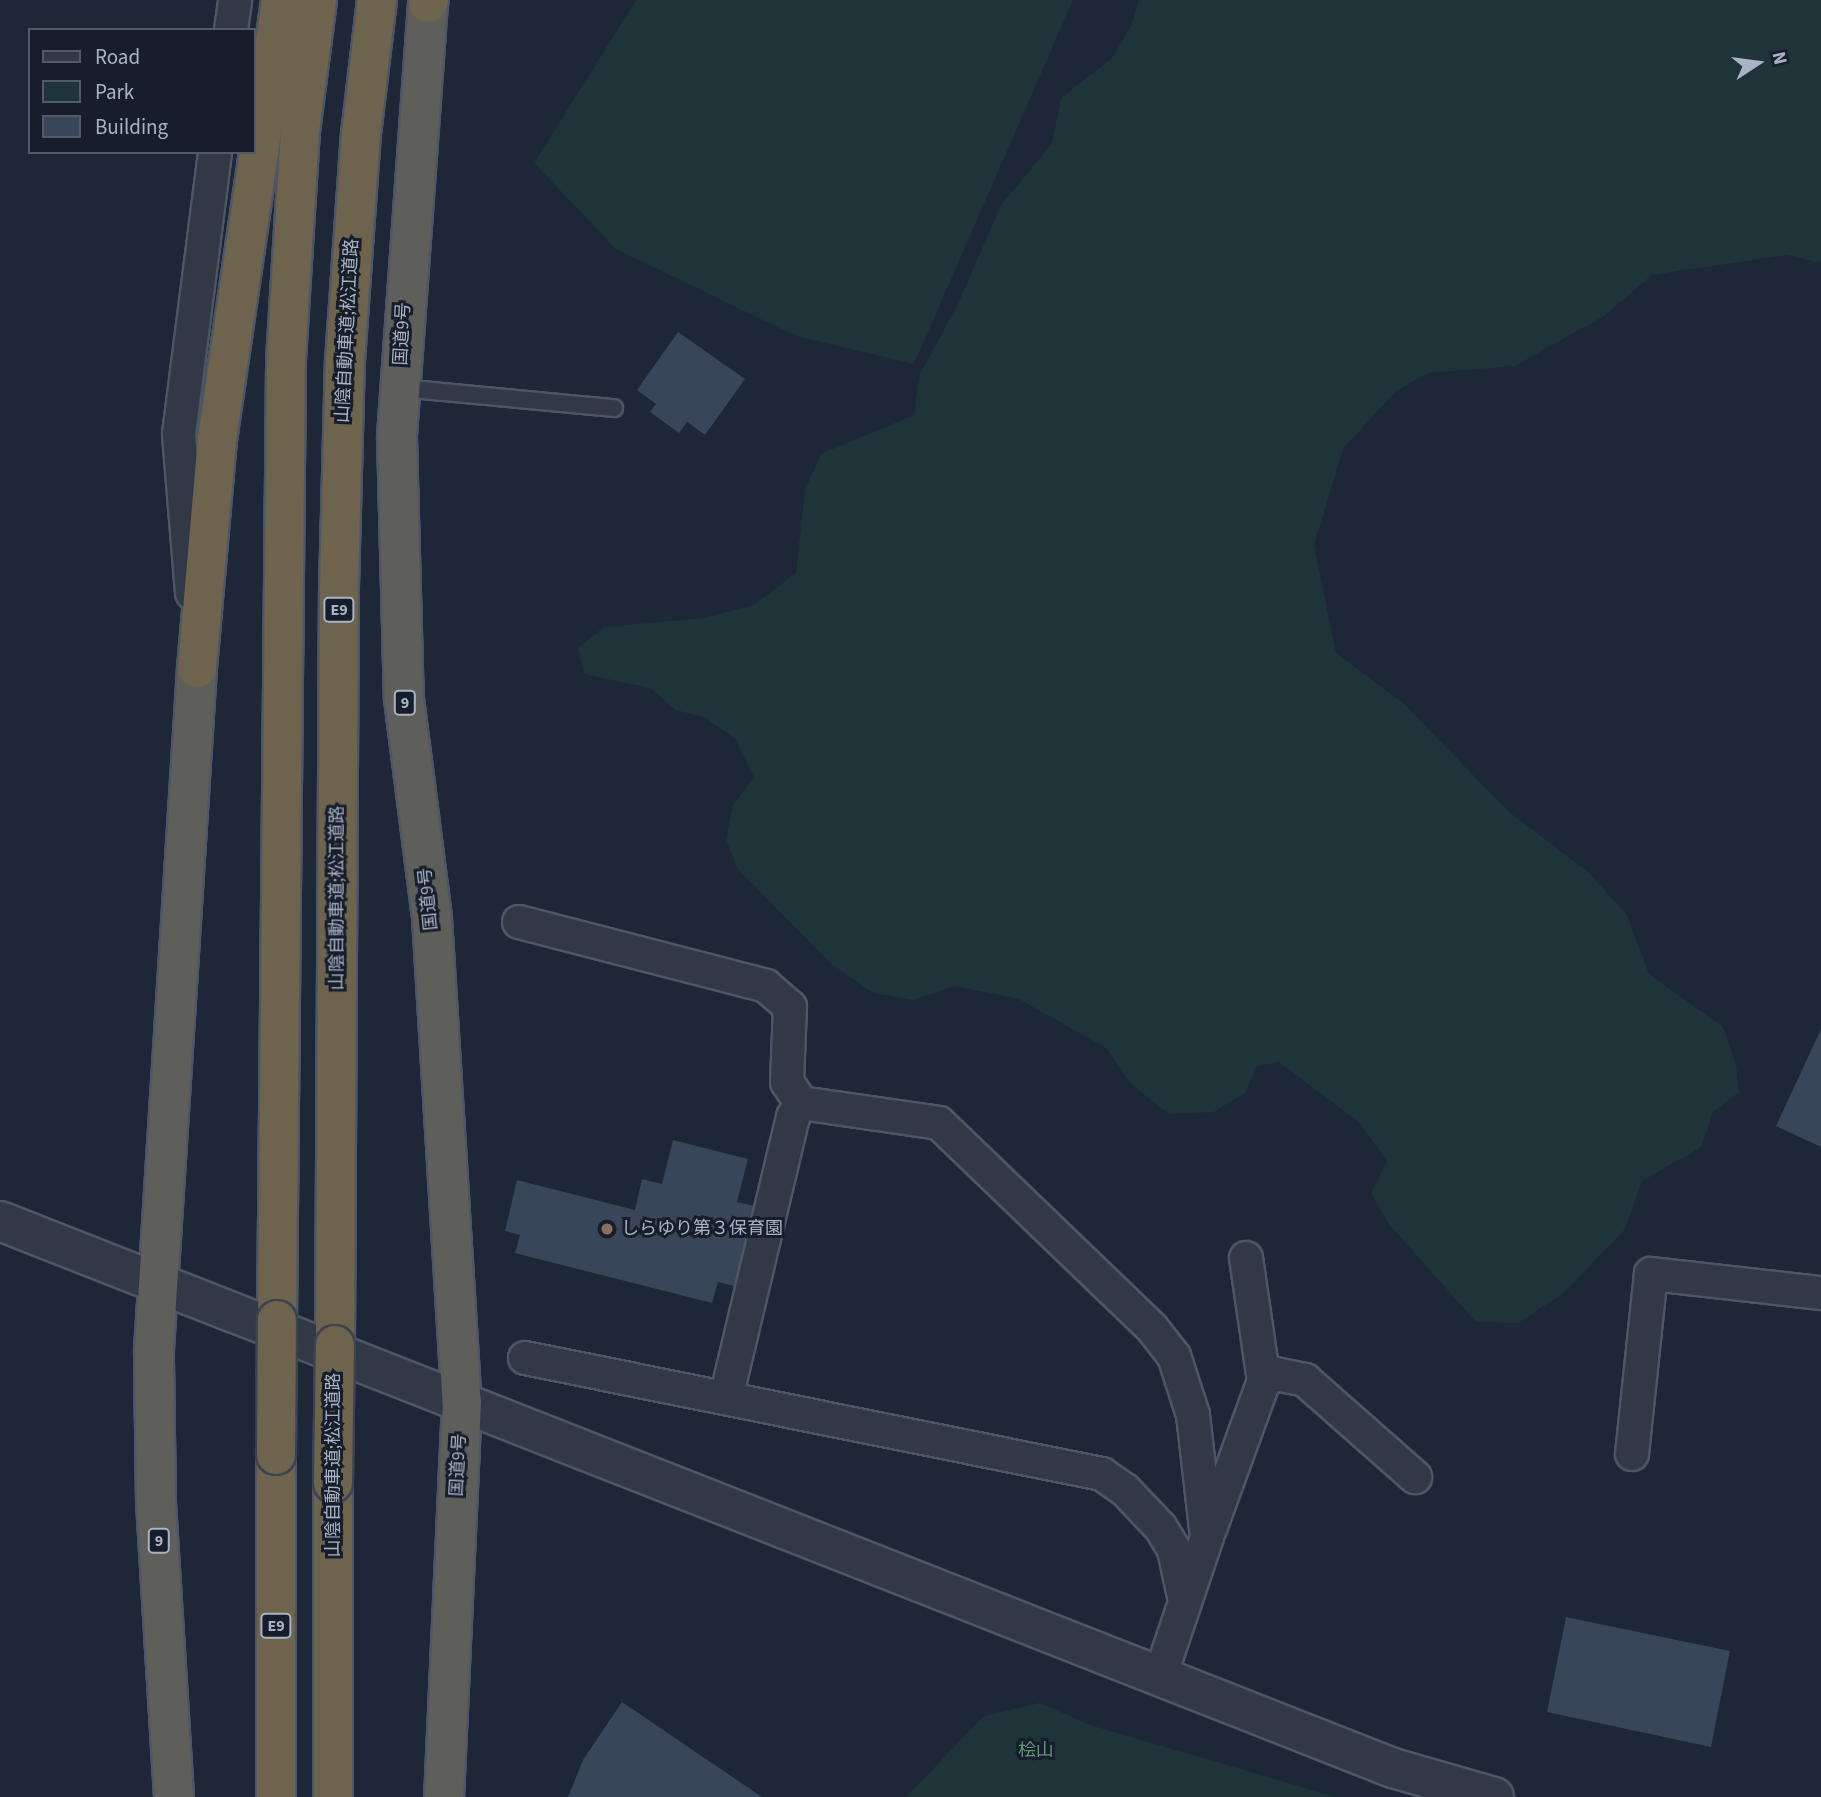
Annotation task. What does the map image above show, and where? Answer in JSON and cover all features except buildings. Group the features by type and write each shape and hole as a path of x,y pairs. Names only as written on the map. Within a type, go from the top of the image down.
{"highway":[{"name":"9","path":"174,1797 156,1502 158,1284 197,668 219,426 281,0"},
{"name":"E9","path":"276,1797 276,1455 286,360 300,131 317,0"},
{"name":"山陰自動車道;松江道路","path":"333,1797 339,587 345,360 360,134 377,0"},
{"name":"国道9号","path":"429,1 401,388 398,562 404,699 432,918 462,1402 444,1797"}],"street":[{"path":"231,28 235,0"},
{"path":"197,668 179,434 215,154"},
{"path":"519,922 765,986 790,1007 787,1082 801,1103 939,1123 1152,1328 1174,1356 1193,1415 1207,1537"},
{"path":"726,1398 793,1117 801,1103"},
{"path":"0,1221 1161,1674 1393,1768 1494,1797"},
{"path":"1161,1674 1264,1381 1247,1258"},
{"path":"1632,1454 1651,1274 1821,1293"},
{"path":"525,1358 1102,1474 1125,1490 1161,1528 1174,1550 1185,1603"},
{"path":"1264,1381 1275,1374 1305,1380 1415,1476"}],"lane":[{"path":"401,388 614,408"}],"green space":[{"path":"636,0 1073,0 914,364 796,336 616,249 534,163"},
{"path":"1139,0 1821,0 1821,263 1787,255 1652,275 1604,316 1515,366 1428,373 1395,392 1343,449 1314,545 1336,653 1402,702 1509,812 1587,871 1627,915 1649,974 1723,1027 1736,1064 1739,1092 1713,1112 1701,1147 1642,1181 1625,1229 1564,1293 1518,1323 1476,1322 1389,1224 1371,1193 1387,1161 1359,1122 1279,1062 1257,1066 1246,1092 1214,1112 1169,1114 1131,1084 1106,1048 1019,999 954,986 914,1000 873,993 830,963 737,868 726,839 733,805 754,777 735,739 706,718 676,710 650,688 584,674 578,648 604,627 704,618 754,605 796,573 805,490 821,454 914,415 919,376 958,304 1001,205 1052,144 1061,98 1112,58 1131,26"},
{"name":"桧山","path":"1040,1703 1090,1725 1336,1797 906,1797 984,1716"}],"place":[{"name":"しらゆり第３保育園","path":"607,1229"}]}
